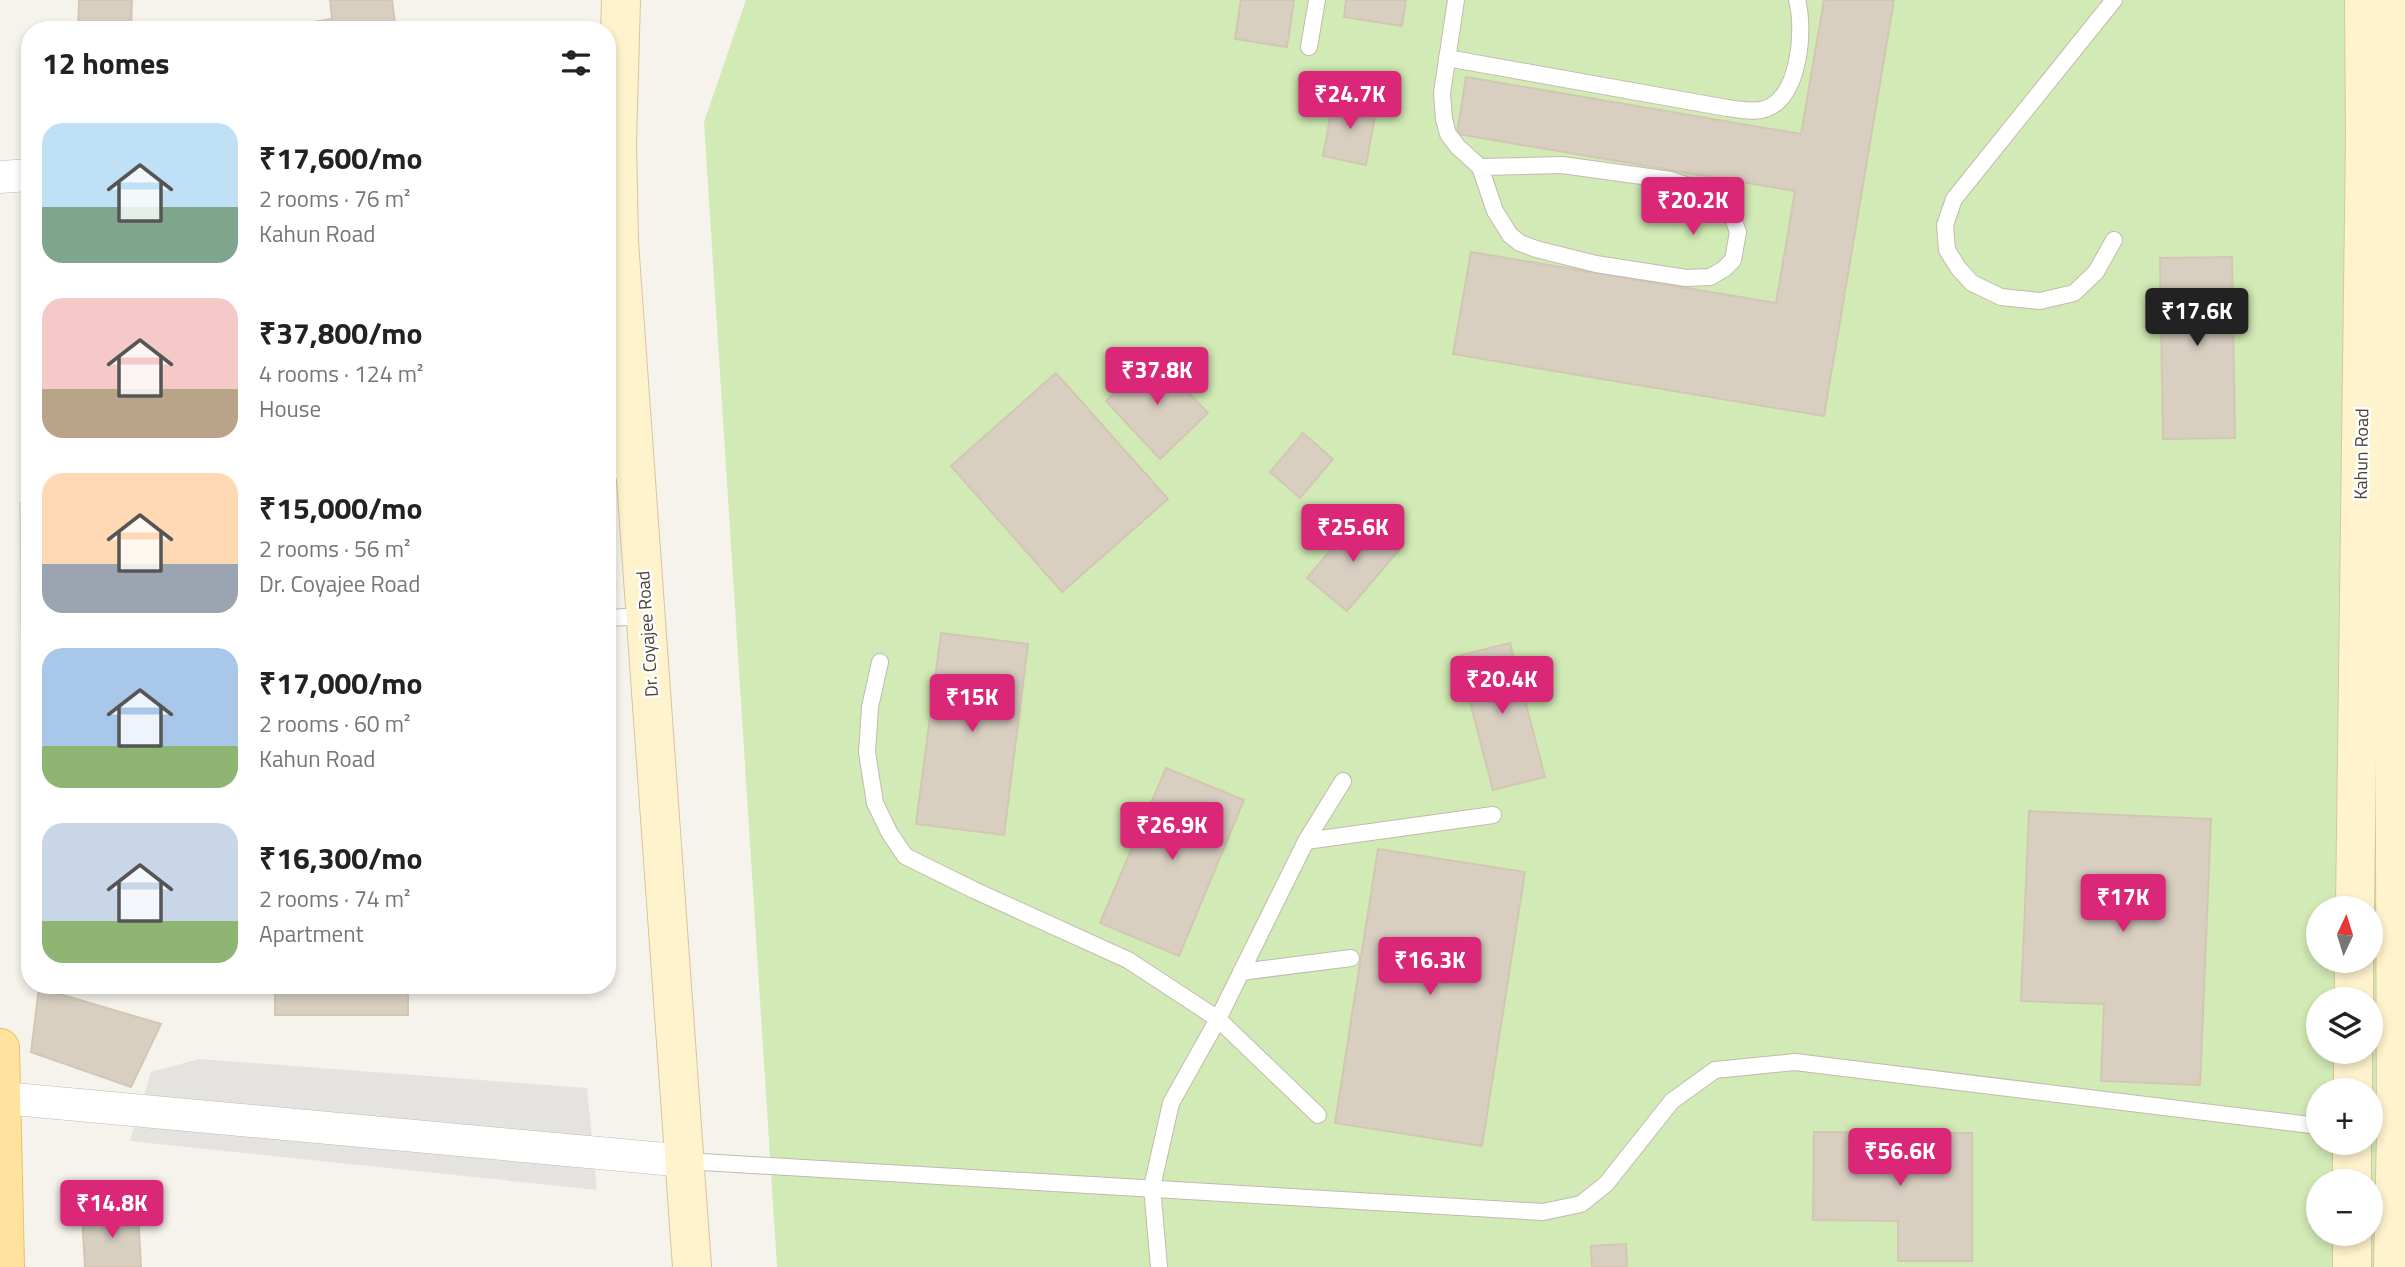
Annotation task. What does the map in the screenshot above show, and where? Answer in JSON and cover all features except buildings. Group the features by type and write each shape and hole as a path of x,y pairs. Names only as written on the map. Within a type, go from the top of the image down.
{"main road":[{"path":"0,1048 5,1267"}],"street":[{"name":"Dr. Coyajee Road","path":"616,86 622,0"},
{"name":"Kahun Road","path":"2355,896 2365,137 2364,0"},
{"name":"Kahun Road","path":"2379,1078 2400,559 2402,420 2397,0"},
{"path":"0,177 21,176"},
{"name":"Dr. Coyajee Road","path":"616,328 621,470 646,616 692,1267"},
{"path":"3,1098 685,1160"},
{"name":"Kahun Road","path":"2379,1155 2393,1267"},
{"path":"2352,1246 2352,1267"}],"lane":[{"path":"1309,47 1317,0"},
{"path":"1456,0 1442,93 1448,134 1480,167 1503,226 1520,243 1596,264 1686,278 1710,277 1724,269 1732,260 1738,232 1734,219 1707,192 1671,180 1562,165 1480,167"},
{"path":"1447,58 1727,108 1762,110 1774,105 1785,95 1792,78 1802,25 1797,0"},
{"path":"2114,0 1954,199 1945,225 1947,250 1972,283 2001,297 2040,301 2074,293 2096,272 2114,240"},
{"path":"616,618 646,616"},
{"path":"880,662 870,707 867,752 875,803 889,832 905,856 1128,960 1218,1019 1318,1115"},
{"path":"1159,1267 1152,1187 1171,1103 1218,1019 1306,841 1343,781"},
{"path":"1306,841 1493,816"},
{"path":"1241,972 1352,958"},
{"path":"685,1160 1543,1212 1581,1204 1606,1184 1672,1101 1715,1070 1795,1062 2306,1124"}],"green space":[{"path":"746,0 2405,0 2405,1267 777,1267 704,122"}],"shaded area":[{"path":"19,502 21,502 21,655"},
{"path":"199,1059 587,1088 597,1190 130,1141 151,1072"}]}
